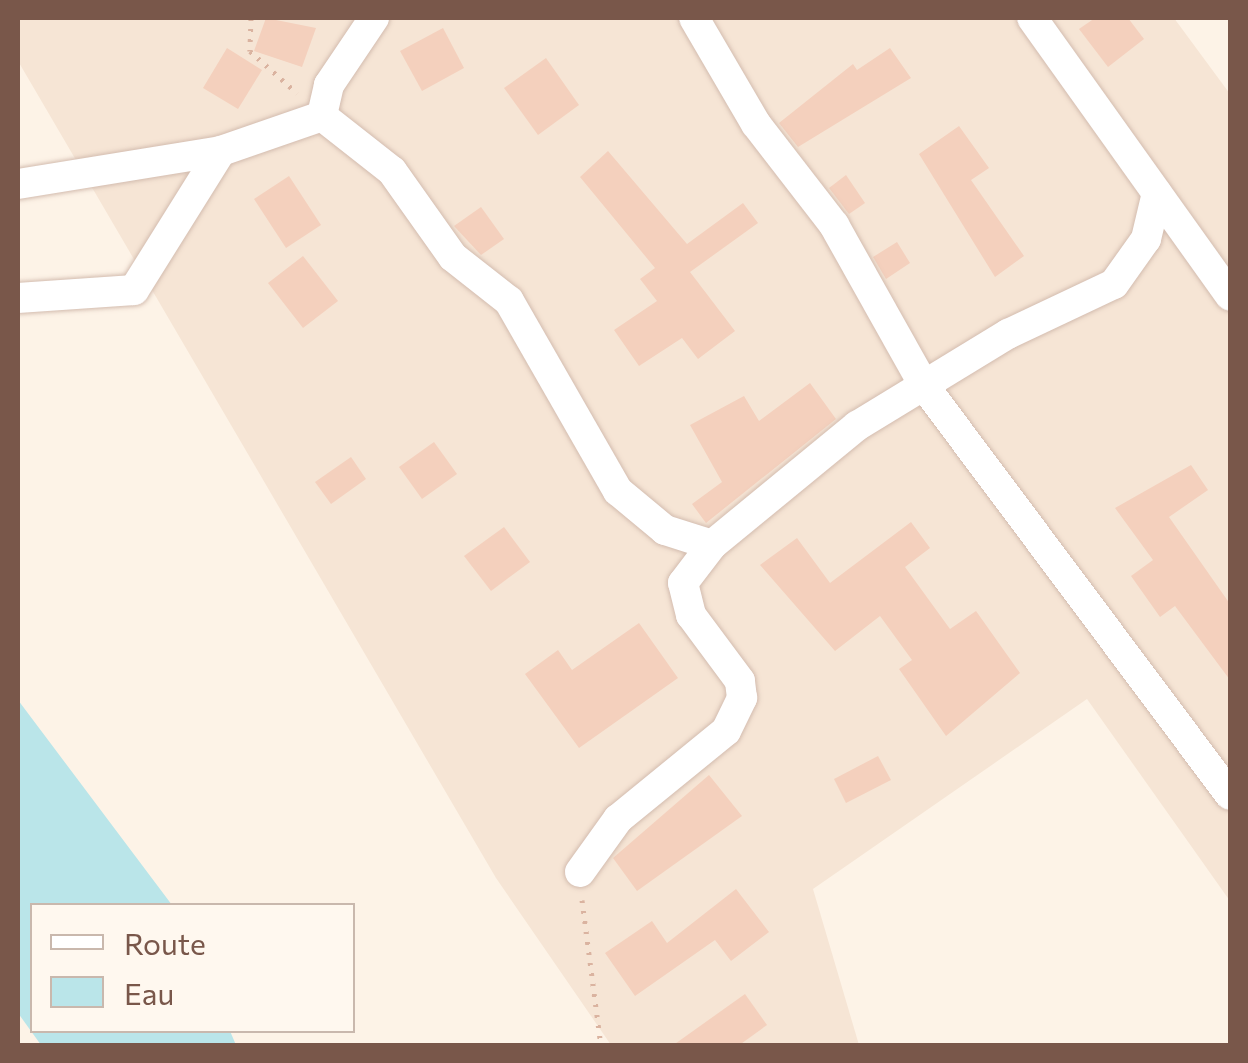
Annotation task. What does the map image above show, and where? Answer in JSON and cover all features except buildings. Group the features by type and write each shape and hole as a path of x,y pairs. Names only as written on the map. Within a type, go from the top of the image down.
{"street":[{"path":"322,116 329,85 374,18"},
{"path":"694,18 756,124 834,225 924,386 1230,795"},
{"path":"1032,18 1230,296"},
{"path":"18,184 222,151 322,116"},
{"path":"322,116 392,171 454,257 510,301 618,491 665,530 712,545"},
{"path":"18,298 134,290 222,151"},
{"path":"580,872 618,819 726,731 742,698 740,681 691,615 683,582 712,545 857,426 1114,284 1146,239 1157,193"}],"path":[{"path":"252,18 250,51 322,116"},
{"path":"580,872 601,1046"}],"shaded area":[{"path":"18,18 1174,18 1230,94 1230,901 1087,699 813,889 859,1045 611,1045 496,878 18,61"}],"water":[{"path":"18,700 170,903 30,903 30,1030 18,1013"},
{"path":"32,1033 231,1033 236,1045 41,1045"}]}
